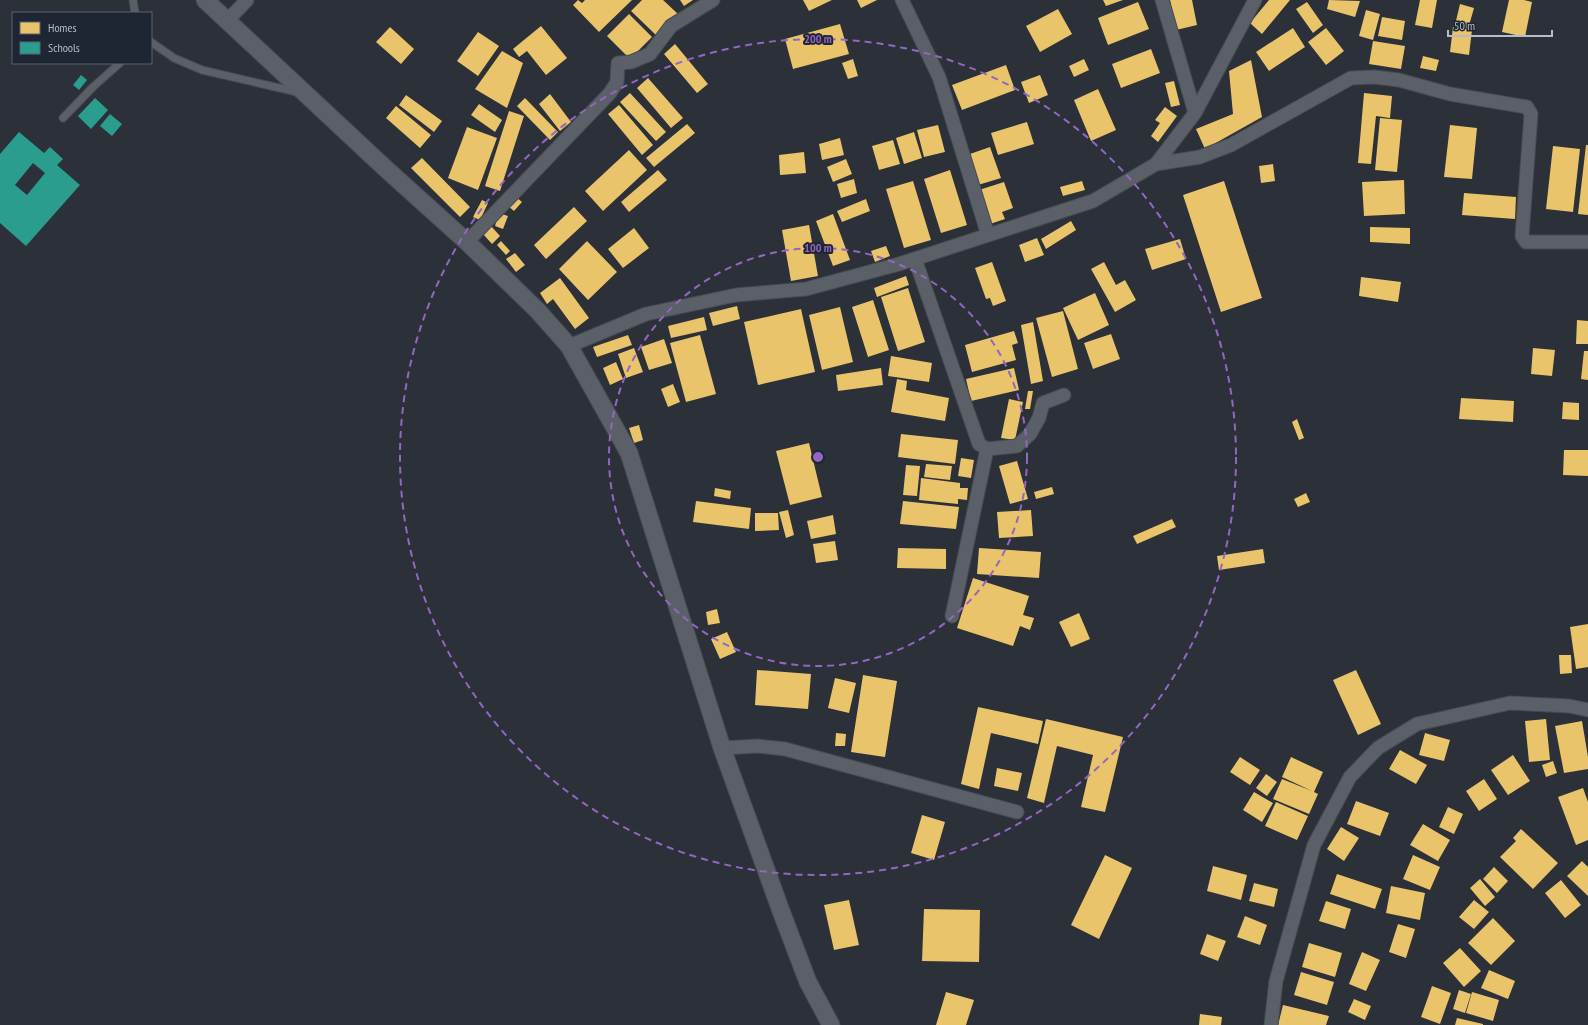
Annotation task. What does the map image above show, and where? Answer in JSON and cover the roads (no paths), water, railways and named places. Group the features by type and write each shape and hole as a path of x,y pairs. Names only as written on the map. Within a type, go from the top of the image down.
{"street":[{"path":"205,0 385,168 467,242 537,310 569,346 629,453 722,748 808,982 831,1025"},
{"path":"227,21 247,0"},
{"path":"467,242 610,92 617,82 618,63 631,62 650,54 671,26 713,0"},
{"path":"902,0 939,77 988,235"},
{"path":"1162,0 1195,113"},
{"path":"1156,164 1195,113 1255,0"},
{"path":"569,346 646,314 736,295 806,289 915,259 1093,201 1156,164 1200,157 1231,145 1351,78 1374,76 1399,80 1450,94 1527,107 1531,114 1522,236 1523,240 1526,242 1588,242"},
{"path":"915,259 979,444 986,449 1017,446 1030,434 1039,418 1043,403 1064,395"},
{"path":"952,616 986,449"},
{"path":"1271,1025 1276,981 1314,845 1350,777 1378,748 1417,724 1510,703 1569,706 1588,710"},
{"path":"722,748 758,746 785,748 1018,812"}],"lane":[{"path":"133,0 135,12"},
{"path":"152,43 174,58 202,70 307,94"},
{"path":"63,118 93,87 119,64"}]}
